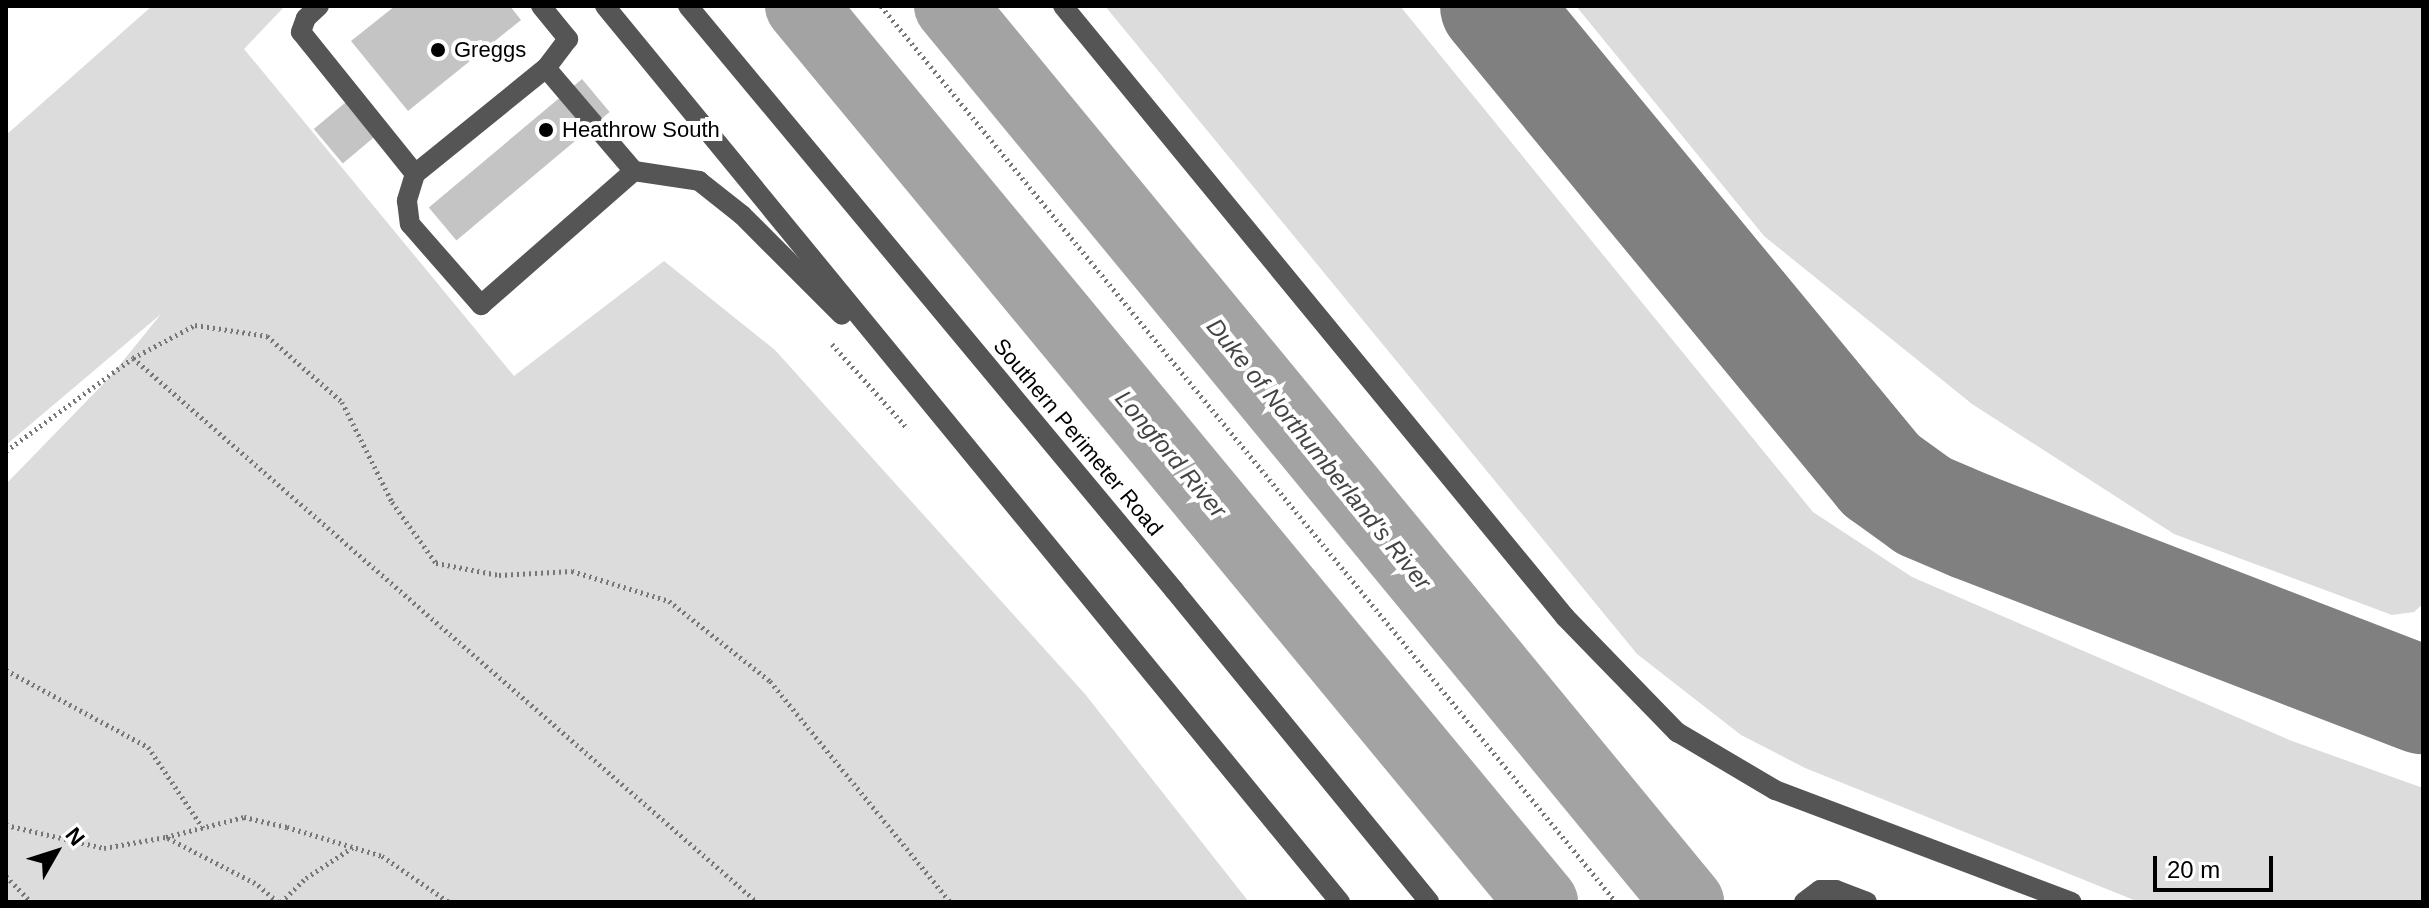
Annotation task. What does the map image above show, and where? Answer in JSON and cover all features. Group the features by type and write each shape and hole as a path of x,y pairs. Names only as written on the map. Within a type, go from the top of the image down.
{"street":[{"path":"319,6 306,18 301,32 307,43 415,174"},
{"path":"541,6 568,39 546,68 415,174 407,201 410,224 481,305 634,171"},
{"path":"605,6 1340,902"},
{"name":"Southern Perimeter Road","path":"688,6 1429,902"},
{"path":"1063,6 1565,617 1677,732 1775,790 2072,902"},
{"path":"546,68 634,171 699,181 742,215 923,397"},
{"path":"1804,902 1820,890 1836,890 1867,902"}],"path":[{"path":"881,6 1616,902"},
{"path":"6,451 133,358 195,325 267,336 342,402 392,502 436,563 499,575 572,571 669,601 770,681 950,902"},
{"path":"133,358 757,902"},
{"path":"6,670 148,747 203,828"},
{"path":"6,825 104,848 166,837 244,817 382,856 449,902"},
{"path":"166,837 255,883 279,902 306,878 353,847"},
{"path":"6,876 31,902"}],"shaded area":[{"path":"152,6 285,6 244,49 514,376 664,261 775,350 1085,694 1249,902 6,902 6,484 110,377 161,314 6,445 6,135"},
{"path":"1105,6 1400,6 1813,512 1912,577 2292,741 2423,788 2423,902 2139,902 1805,768 1741,735 1637,654"},
{"path":"1576,6 2423,6 2423,604 2414,612 2392,615 2174,534 1972,404 1764,236"}],"building":[{"path":"395,6 510,6 521,20 408,111 351,41"},
{"path":"582,79 610,112 456,240 429,208"},
{"path":"346,102 375,136 343,163 314,129"}],"waterway":[{"name":"Longford River","path":"801,6 1542,902"},
{"name":"Duke of Northumberland's River","path":"950,6 1688,902"}],"taxiway":[{"path":"1494,6 1881,475 1924,506 1971,526 2423,700"}],"place":[{"name":"Greggs","path":"438,50"},
{"name":"Heathrow South","path":"546,130"}]}
